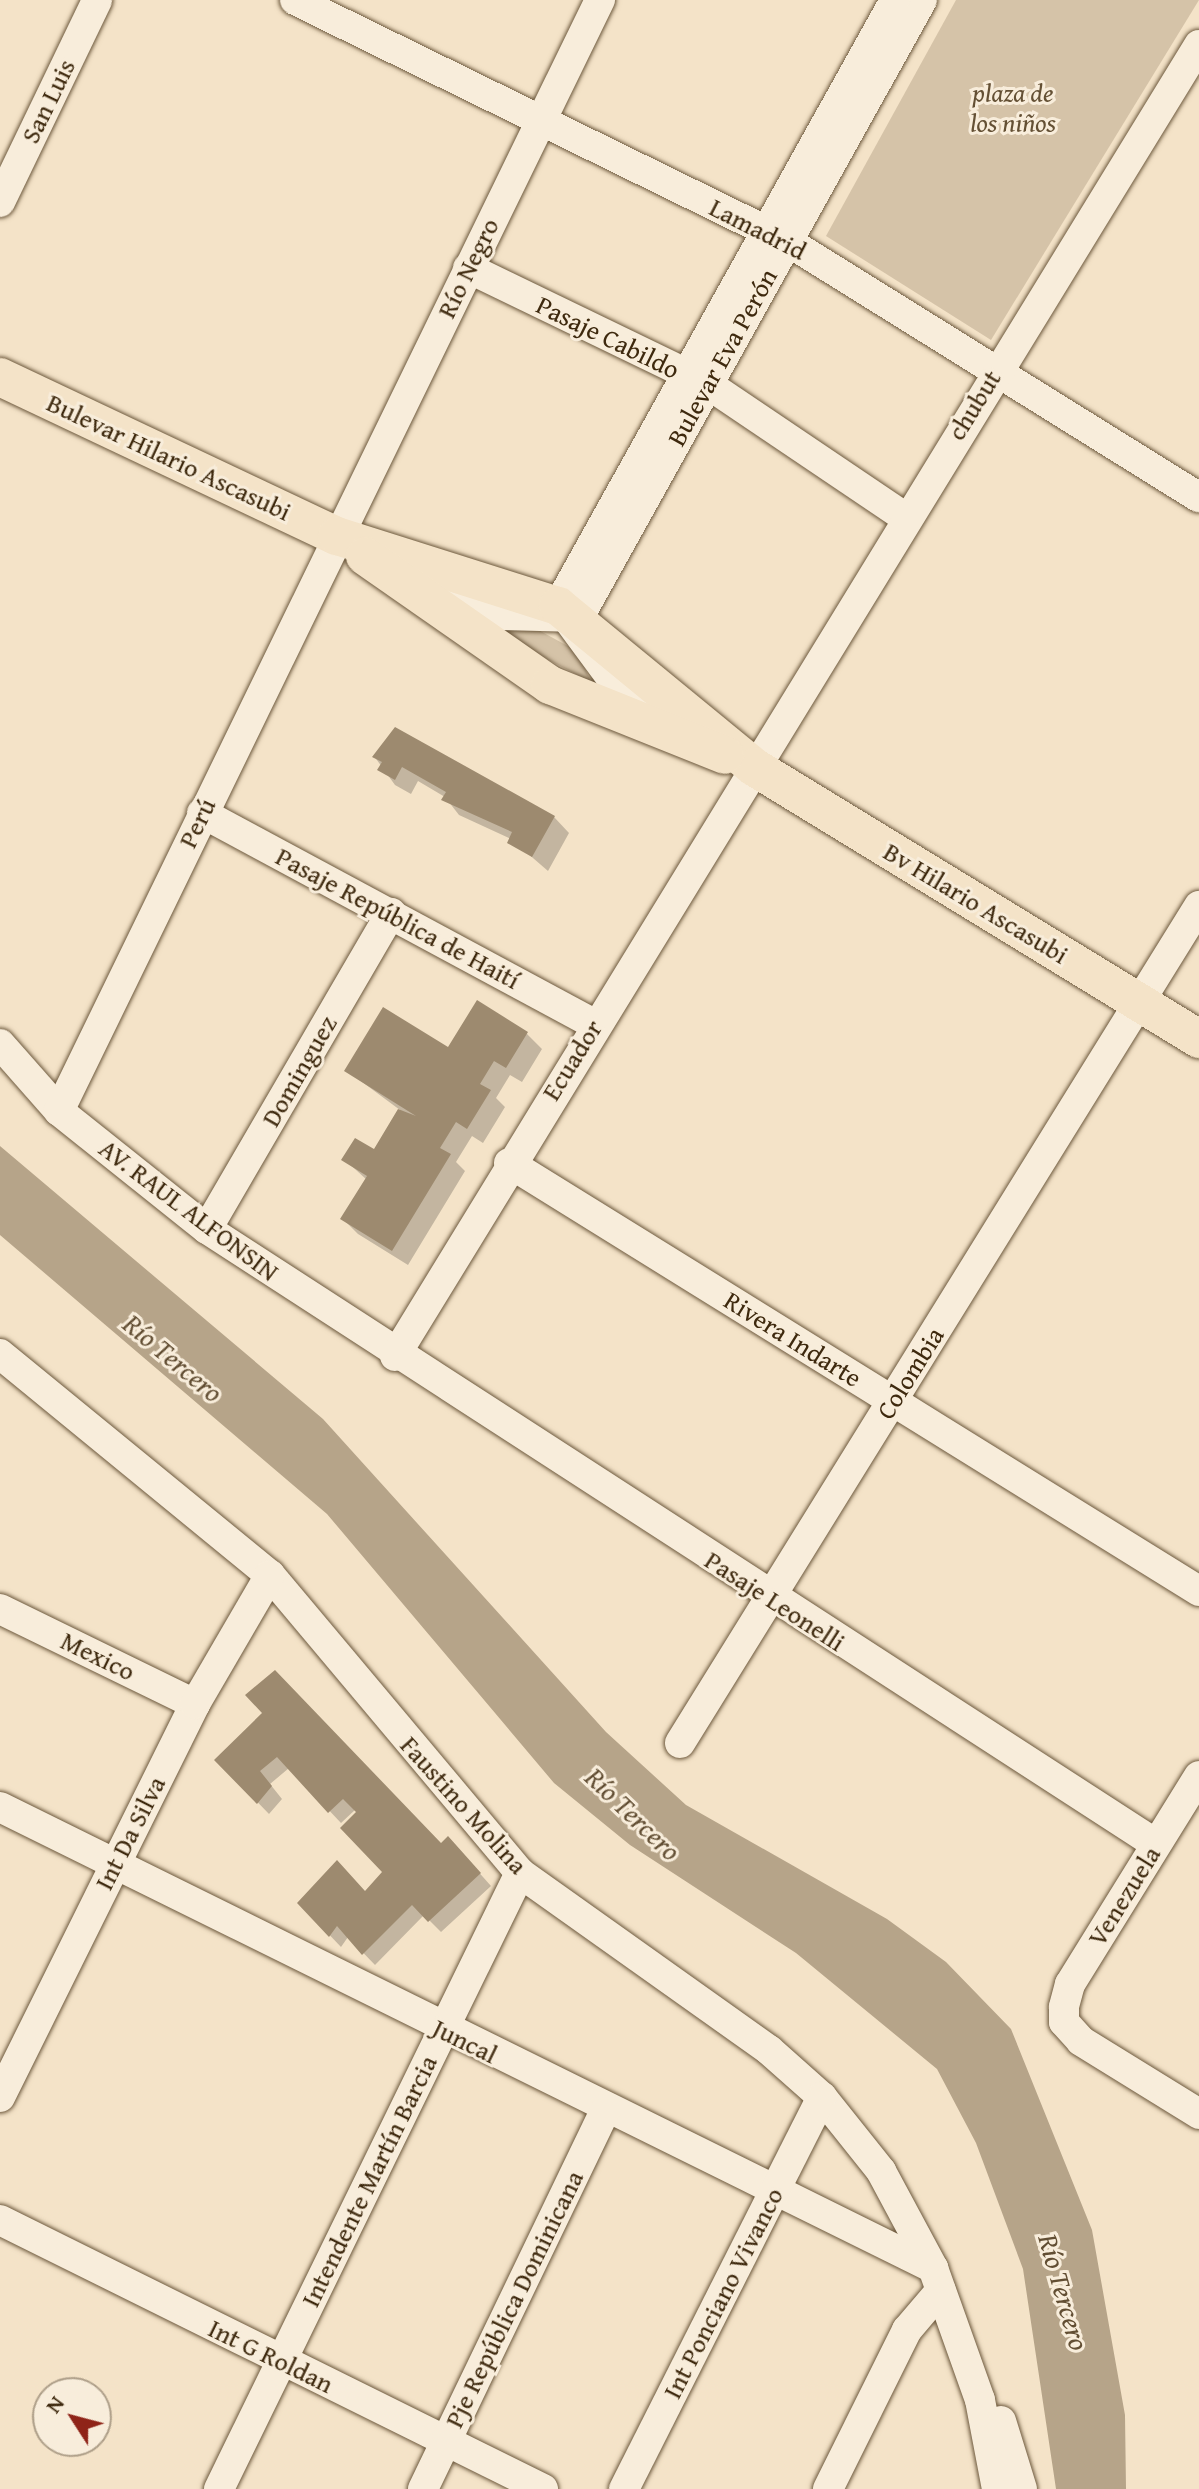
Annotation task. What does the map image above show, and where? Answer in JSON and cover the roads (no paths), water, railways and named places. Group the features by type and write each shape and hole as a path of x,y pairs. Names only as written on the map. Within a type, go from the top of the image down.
{"main road":[{"name":"Bulevar Hilario Ascasubi","path":"0,377 337,536 567,613 754,767"},
{"name":"Bulevar Hilario Ascasubi","path":"337,536 550,685 754,767"},
{"name":"Bv Hilario Ascasubi","path":"754,767 1199,1039"}],"street":[{"name":"San Luis","path":"0,202 97,0"},
{"name":"Lamadrid","path":"295,0 541,117 776,236 1199,497"},
{"name":"Río Negro","path":"337,536 600,0"},
{"name":"Bulevar Eva Perón","path":"776,236 895,0"},
{"name":"Bulevar Eva Perón","path":"567,613 776,236 922,0"},
{"name":"chubut","path":"754,767 996,369 1199,45"},
{"name":"Pasaje Cabildo","path":"468,268 694,379 905,517"},
{"name":"Perú","path":"59,1111 337,536"},
{"path":"420,596 501,615 567,613 663,730"},
{"name":"Ecuador","path":"395,1356 509,1163 754,767"},
{"name":"Pasaje República de Haití","path":"202,813 594,1024"},
{"name":"Colombia","path":"680,1743 1199,906"},
{"name":"Dominguez","path":"207,1229 391,913"},
{"name":"AV. RAUL ALFONSIN","path":"0,1044 59,1111 207,1229 395,1356"},
{"name":"Rivera Indarte","path":"509,1163 1199,1591"},
{"name":"Faustino Molina","path":"0,1354 270,1575 520,1873 769,2050 822,2097 881,2171 937,2279 960,2341 992,2452 997,2489"},
{"name":"Pasaje Leonelli","path":"395,1356 1156,1844"},
{"name":"Int Da Silva","path":"0,2097 195,1704 270,1575"},
{"name":"Mexico","path":"0,1609 195,1704"},
{"name":"Venezuela","path":"1199,1776 1070,1984 1064,2022 1081,2041 1199,2114"},
{"name":"Juncal","path":"0,1807 441,2030 774,2191 937,2279"},
{"name":"Intendente Martín Barcia","path":"219,2489 520,1873"},
{"name":"Int Ponciano Vivanco","path":"624,2489 822,2097"},
{"name":"Pje República Dominicana","path":"423,2489 606,2109"},
{"name":"Int G Roldan","path":"0,2220 543,2489"},
{"path":"828,2489 907,2330 937,2279"},
{"name":"Faustino Molina","path":"960,2341 989,2389 1022,2489"},
{"path":"987,2489 992,2452"}],"water":[{"name":"Río Tercero","path":"0,1146 323,1419 606,1732 686,1805 887,1919 946,1962 1011,2029 1092,2230 1125,2415 1126,2489 1056,2489 1023,2269 976,2143 937,2069 796,1953 630,1845 554,1783 327,1514 0,1235"}],"park label":[{"name":"plaza de los niños","path":"1013,108"}]}
